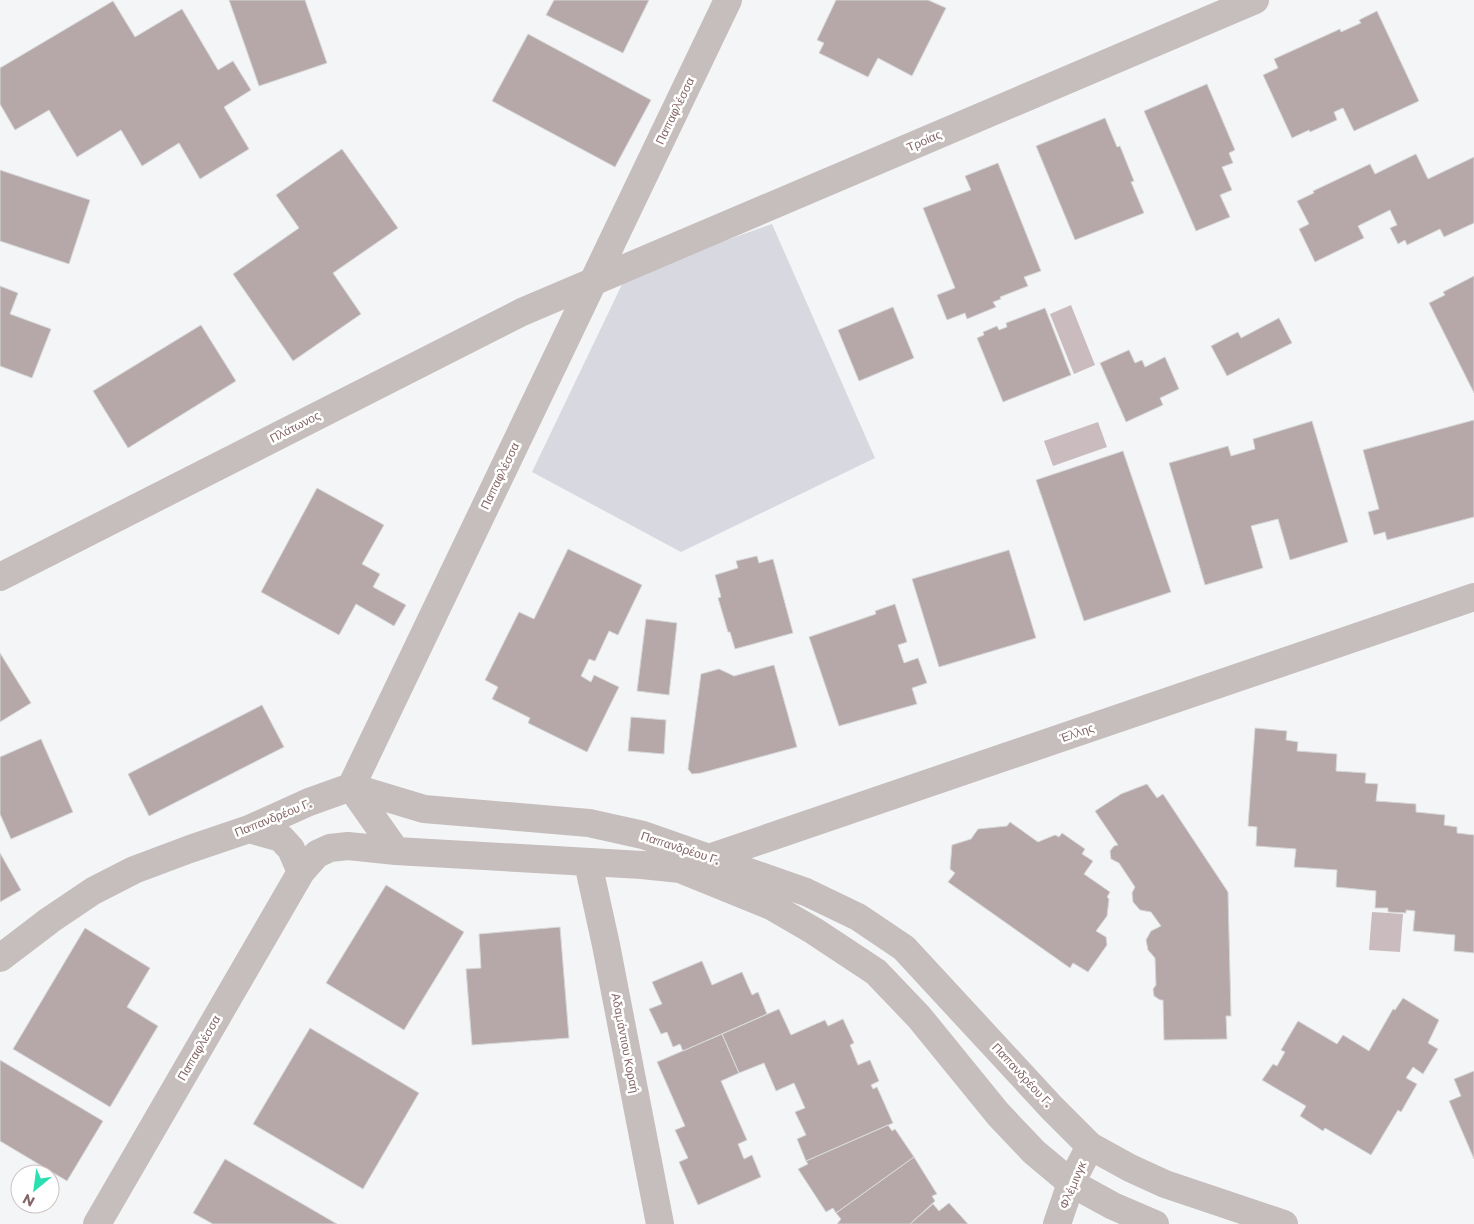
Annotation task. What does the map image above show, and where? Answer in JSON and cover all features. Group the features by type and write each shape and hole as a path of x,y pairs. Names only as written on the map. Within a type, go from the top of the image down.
{"street":[{"name":"Παπαφλέσσα","path":"351,788 728,0"},
{"name":"Τροίας","path":"593,282 1254,0"},
{"name":"Πλάτωνος","path":"0,578 522,312 593,282"},
{"name":"Έλλης","path":"680,868 1474,597"},
{"name":"Παπανδρέου Γ.","path":"0,958 50,920 93,891 134,870 249,829 309,802 351,788 424,809 589,823 642,836 710,858 806,892 858,918 904,948 1052,1108 1090,1146 1130,1168 1165,1184 1284,1224"},
{"path":"351,788 396,851"},
{"path":"249,829 281,838 291,849 301,872"},
{"name":"Παπαφλέσσα","path":"97,1224 301,872 317,854 330,848 348,846 396,851"},
{"name":"Παπανδρέου Γ.","path":"396,851 680,868 771,906 814,931 876,972 919,1017 998,1114 1034,1152 1071,1183 1113,1206 1155,1224"},
{"name":"Αδαμάντιου Κοραή","path":"588,863 606,944 660,1224"},
{"name":"Φλέμινγκ","path":"1057,1224 1071,1183 1090,1146"}],"shaded area":[{"path":"772,224 875,458 681,552 532,472 626,276"},
{"path":"1071,305 1095,365 1074,374 1050,314"},
{"path":"1098,422 1107,447 1053,466 1044,441"},
{"path":"1372,912 1403,914 1400,952 1369,950"}],"building":[{"path":"229,0 305,0 327,63 259,86"},
{"path":"554,0 649,0 623,53 546,15"},
{"path":"836,0 928,0 946,8 912,76 878,58 868,77 819,53 824,43 817,40"},
{"path":"113,1 135,37 182,9 218,70 233,61 251,90 224,107 249,149 200,179 179,143 142,166 121,130 77,157 49,110 15,130 0,104 0,68"},
{"path":"1377,11 1419,101 1354,131 1343,108 1334,112 1337,120 1292,138 1263,75 1278,68 1274,59 1340,29 1341,32 1361,23 1359,20"},
{"path":"528,34 651,100 615,167 492,101"},
{"path":"1207,84 1235,150 1229,153 1233,163 1222,167 1232,190 1220,195 1230,217 1196,231 1144,111"},
{"path":"1105,118 1117,147 1120,146 1134,181 1131,182 1144,213 1075,240 1036,146"},
{"path":"342,149 398,228 333,273 361,314 293,361 233,274 299,228 276,195"},
{"path":"1416,154 1428,179 1474,157 1474,223 1444,237 1440,229 1407,245 1405,240 1398,244 1390,228 1397,225 1390,210 1358,226 1364,238 1315,262 1299,229 1309,224 1297,201 1314,193 1313,191 1370,164 1375,174"},
{"path":"998,163 1041,271 1024,277 1028,286 1000,297 1001,299 993,302 996,307 967,319 965,313 947,320 937,295 955,288 923,208 971,190 965,176"},
{"path":"0,170 90,200 69,264 0,241"},
{"path":"1474,276 1474,393 1429,303 1445,295 1443,292"},
{"path":"0,286 18,293 10,314 51,329 32,378 0,366"},
{"path":"893,307 914,358 859,381 838,330"},
{"path":"1045,308 1071,375 1003,402 977,338 984,335 983,332 997,326 999,330 1007,327 1006,323"},
{"path":"1279,318 1292,343 1227,376 1211,346 1238,332 1241,338"},
{"path":"201,325 236,381 128,448 93,391"},
{"path":"1129,350 1135,363 1142,360 1145,367 1165,357 1179,389 1160,398 1163,405 1126,422 1100,363"},
{"path":"1474,420 1474,517 1387,540 1385,532 1374,535 1368,512 1379,509 1363,450"},
{"path":"1312,421 1348,542 1290,560 1278,519 1251,526 1263,568 1205,585 1169,463 1228,446 1231,456 1255,449 1253,439"},
{"path":"1123,451 1171,592 1084,621 1036,480"},
{"path":"317,488 384,525 362,564 380,574 373,587 406,605 394,626 356,604 339,635 261,592"},
{"path":"568,549 642,585 618,635 609,631 595,661 589,659 581,676 591,682 594,675 619,687 587,752 528,723 530,718 492,699 498,687 485,680 519,612 534,619"},
{"path":"1009,550 1036,638 939,667 912,579"},
{"path":"757,556 759,563 773,559 793,633 735,649 718,598 721,597 715,575 738,568 736,561"},
{"path":"895,604 907,642 898,645 904,663 918,658 927,683 912,688 917,704 839,726 809,637 876,614 875,611"},
{"path":"646,619 677,623 669,695 637,691"},
{"path":"0,653 31,703 0,722"},
{"path":"774,665 797,747 692,774 688,769 701,674 719,669 734,676"},
{"path":"262,705 284,747 149,816 128,774"},
{"path":"631,717 666,720 664,754 628,751"},
{"path":"1255,728 1287,731 1286,740 1298,742 1297,751 1337,754 1336,771 1366,773 1365,783 1378,784 1376,801 1416,804 1416,812 1445,815 1444,825 1457,827 1457,833 1474,835 1474,953 1454,951 1455,935 1413,931 1415,911 1406,910 1406,913 1388,912 1388,908 1375,908 1376,891 1336,887 1337,870 1294,867 1296,849 1256,846 1257,827 1248,826"},
{"path":"41,739 73,812 11,839 0,814 0,757"},
{"path":"1147,784 1157,798 1163,794 1228,892 1231,1016 1226,1016 1227,1039 1164,1040 1163,1000 1154,996 1153,989 1156,985 1155,958 1148,950 1146,940 1151,931 1161,926 1151,912 1140,910 1133,902 1132,893 1135,887 1119,863 1111,859 1110,851 1114,846 1118,845 1095,811 1121,794"},
{"path":"1010,822 1038,842 1055,835 1059,837 1062,833 1085,849 1082,854 1093,861 1084,874 1110,892 1107,897 1109,899 1107,916 1096,931 1106,937 1107,945 1088,972 1073,963 1070,968 948,882 955,873 950,869 952,845 971,839 978,829 1007,826"},
{"path":"0,853 21,890 0,902"},
{"path":"386,885 464,932 404,1030 326,983"},
{"path":"560,927 569,1038 472,1045 466,969 481,968 479,934"},
{"path":"85,928 150,968 127,1007 158,1026 110,1107 13,1049"},
{"path":"702,961 712,985 742,972 752,995 758,992 767,1014 683,1051 680,1044 673,1047 667,1032 661,1034 649,1009 662,1004 652,982"},
{"path":"1403,998 1439,1020 1428,1043 1438,1049 1423,1074 1413,1067 1406,1078 1417,1084 1401,1112 1398,1110 1371,1155 1325,1128 1323,1131 1300,1116 1306,1106 1262,1080 1273,1064 1277,1066 1285,1052 1281,1050 1298,1021 1337,1044 1343,1035 1369,1051 1393,1009 1395,1010"},
{"path":"779,1009 791,1035 825,1020 828,1026 843,1019 854,1043 850,1045 858,1065 870,1060 879,1081 871,1085 873,1089 877,1087 893,1123 806,1161 797,1139 806,1135 795,1112 805,1108 794,1083 776,1091 764,1063 739,1073 722,1034"},
{"path":"310,1028 419,1093 363,1189 253,1124"},
{"path":"722,1034 739,1073 721,1081 747,1140 738,1144 744,1159 752,1155 761,1177 698,1205 679,1162 688,1158 675,1130 685,1126 657,1062"},
{"path":"0,1060 103,1121 67,1181 60,1177 60,1164 39,1164 0,1141"},
{"path":"1474,1071 1474,1159 1449,1101 1461,1096 1454,1079"},
{"path":"888,1125 892,1131 895,1129 914,1157 836,1213 833,1208 826,1212 798,1169 808,1164 806,1161"},
{"path":"914,1157 937,1194 932,1196 935,1201 910,1224 837,1224 841,1219 836,1213"},
{"path":"225,1159 337,1224 213,1224 193,1213"},
{"path":"949,1203 968,1224 910,1224 933,1204 939,1211"}]}
